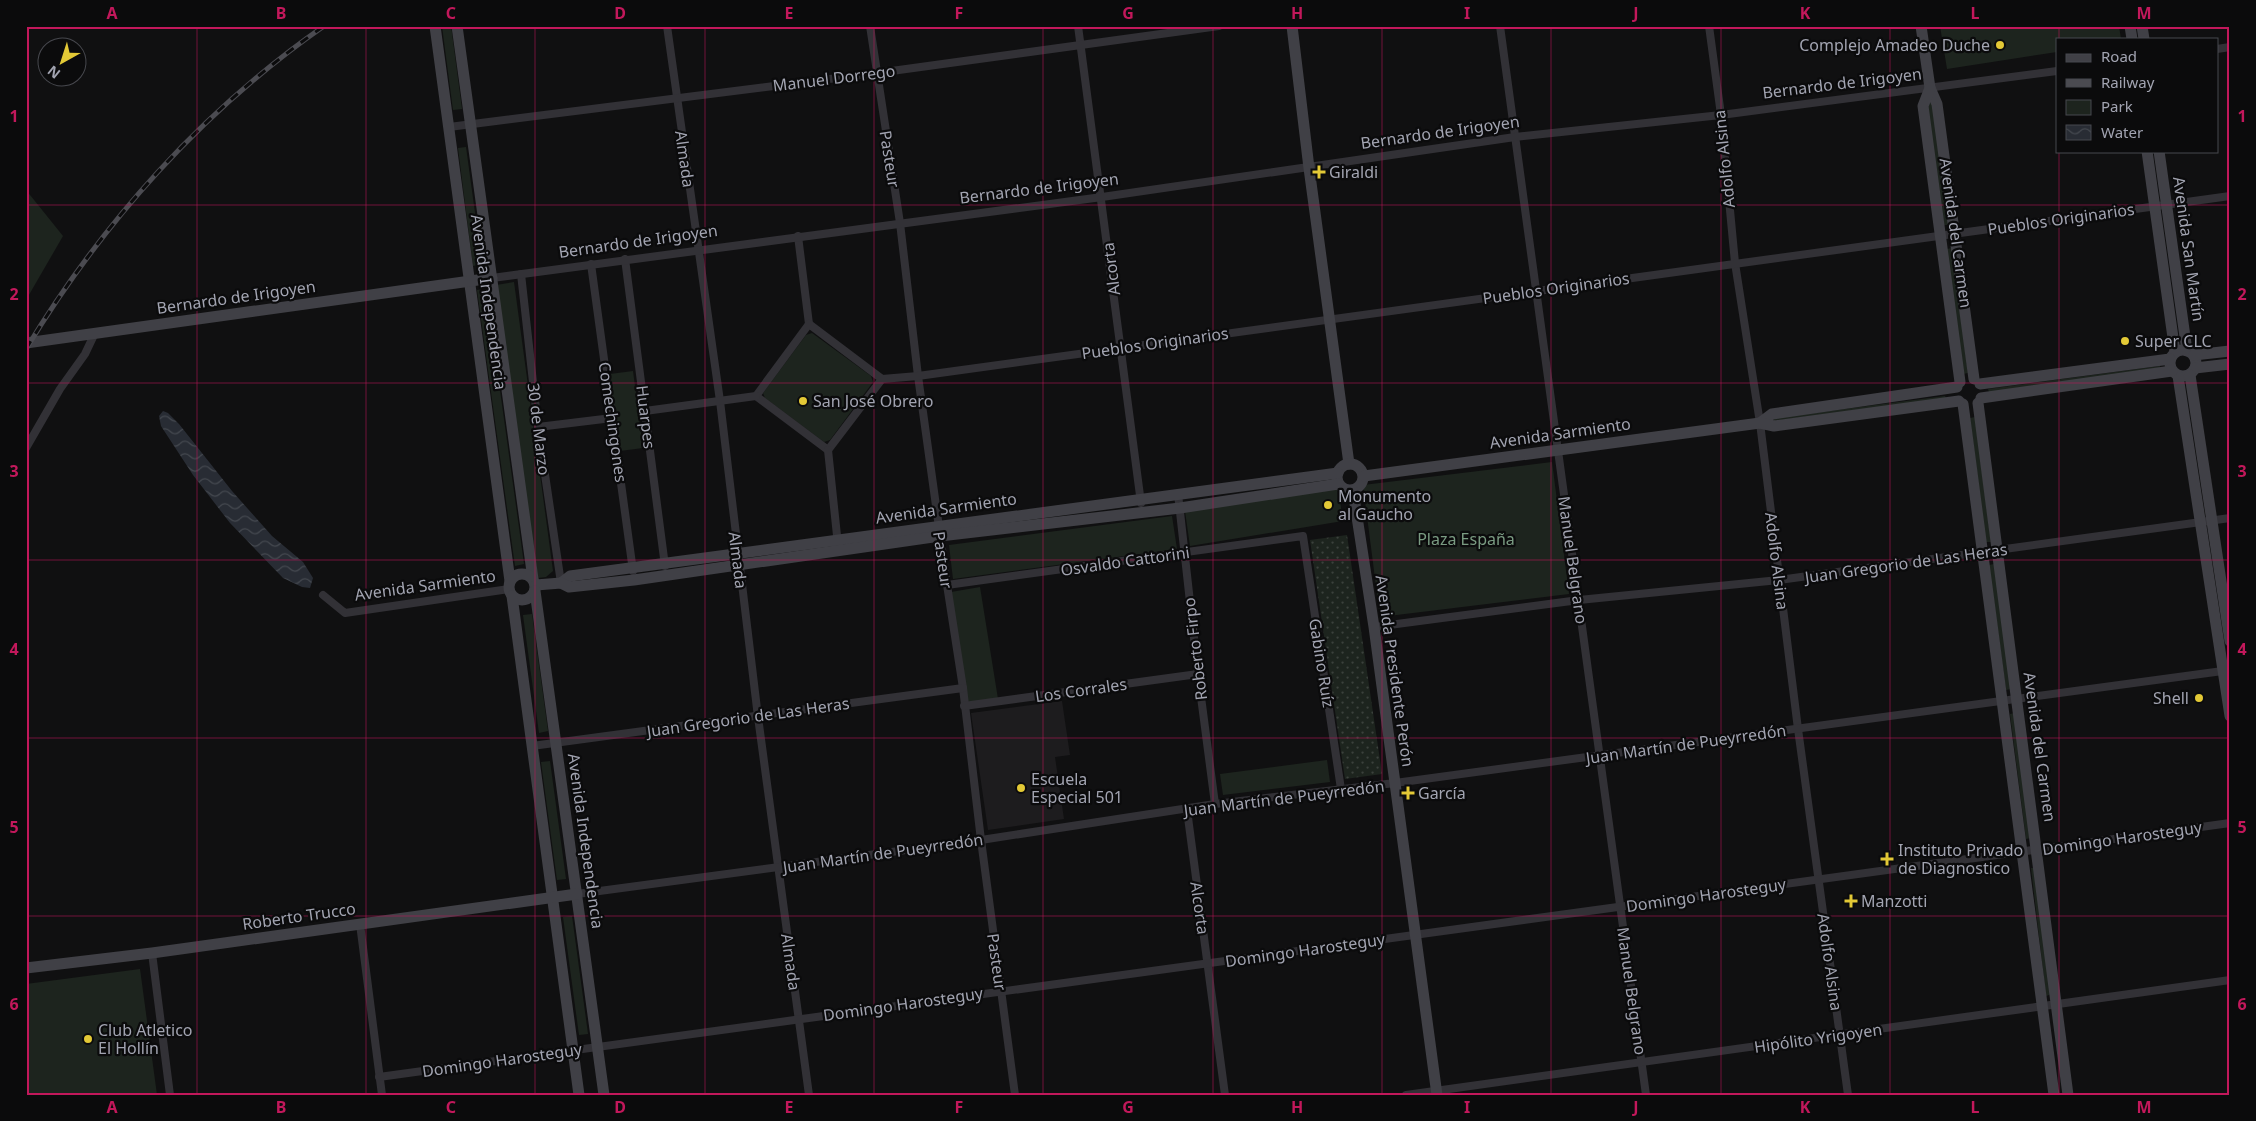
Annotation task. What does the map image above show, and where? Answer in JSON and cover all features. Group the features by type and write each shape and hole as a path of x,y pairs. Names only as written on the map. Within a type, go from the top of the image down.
{"main road":[{"name":"Avenida Independencia","path":"435,26 579,1095"},
{"name":"Avenida Independencia","path":"457,26 604,1095"},
{"path":"1292,26 1349,464"},
{"name":"Avenida del Carmen","path":"1921,26 1930,88 1937,104 1977,382"},
{"name":"Avenida del Carmen","path":"1930,88 1923,106 1958,384"},
{"name":"Avenida San Martín","path":"2147,152 2154,206 2181,354"},
{"name":"Avenida San Martín","path":"2159,152 2181,354"},
{"name":"Bernardo de Irigoyen","path":"26,343 492,278"},
{"path":"2230,351 2181,354 1977,382 1966,379 1958,384 1956,396 1961,403 1969,406 1980,401 2230,364"},
{"path":"2181,354 2169,364 2184,372"},
{"path":"2181,354 2227,670 2230,716"},
{"path":"1977,382 1983,391 1980,401"},
{"name":"Avenida Sarmiento","path":"1760,423 1772,414 1958,384"},
{"name":"Avenida del Carmen","path":"1980,401 1997,550 2038,850 2068,1095"},
{"name":"Avenida del Carmen","path":"1961,403 2054,1095"},
{"name":"Avenida Sarmiento","path":"1364,476 1760,423 1774,426 1961,403"},
{"path":"1349,464 1360,468 1364,476 1362,484 1353,491 1345,490 1338,478 1340,468 1349,464"},
{"name":"Avenida Sarmiento","path":"561,583 570,576 665,563 839,552 939,531 1140,499 1338,478"},
{"name":"Avenida Sarmiento","path":"535,585 561,583 569,587 634,580 837,539 1180,508 1338,478"},
{"name":"Avenida Presidente Perón","path":"1353,491 1374,627 1437,1093"},
{"path":"2205,521 2230,641"},
{"path":"523,574 535,585 526,600 518,600 510,589 516,575 523,574"},
{"name":"Roberto Trucco","path":"26,968 152,953 576,894"}],"street":[{"name":"Almada","path":"667,26 720,401 758,717 809,1095"},
{"name":"Pasteur","path":"870,26 900,223 918,376 963,688 1015,1095"},
{"name":"Alcorta","path":"1078,26 1142,512"},
{"name":"Manuel Dorrego","path":"449,126 677,96 877,73 1219,26"},
{"name":"Manuel Belgrano","path":"1500,26 1646,1095"},
{"name":"Adolfo Alsina","path":"1709,26 1735,264 1760,423 1798,728 1848,1095"},
{"name":"Bernardo de Irigoyen","path":"492,278 698,249 1102,197 1515,138 1720,115 2056,71"},
{"name":"Pueblos Originarios","path":"882,379 918,376 2230,196"},
{"path":"756,396 809,324 798,236"},
{"name":"Huarpes","path":"625,259 666,575"},
{"name":"Comechingones","path":"591,264 634,580"},
{"name":"30 de Marzo","path":"521,274 538,427 561,583"},
{"path":"809,324 882,379 828,450 839,552"},
{"path":"26,448 60,389 82,359 94,335"},
{"path":"645,411 756,396 828,450"},
{"path":"538,427 612,418"},
{"name":"Roberto Firpo","path":"1178,494 1183,552 1215,804"},
{"name":"Juan Gregorio de Las Heras","path":"1374,627 1579,600 1780,580 2230,518"},
{"name":"Osvaldo Cattorini","path":"947,585 1303,536"},
{"name":"Gabino Ruíz","path":"1303,536 1342,790"},
{"name":"Avenida Sarmiento","path":"323,595 345,613 510,589"},
{"name":"Juan Martín de Pueyrredón","path":"576,894 981,840 1187,810 1215,804 1342,790 1600,756 2227,670"},
{"name":"Los Corrales","path":"964,706 1198,674"},
{"name":"Juan Gregorio de Las Heras","path":"532,746 963,688"},
{"name":"Alcorta","path":"1187,810 1225,1095"},
{"name":"Domingo Harosteguy","path":"379,1077 2230,823"},
{"path":"360,924 382,1095"},
{"path":"152,953 170,1095"},
{"name":"Hipólito Yrigoyen","path":"1406,1095 1437,1093 2042,1005 2230,980"}],"shaded area":[{"name":"Escuela Especial 501","path":"1062,701 1070,755 1055,757 1064,819 988,830 971,713"}],"green space":[{"path":"442,26 451,26 462,109 453,110"},
{"name":"Complejo Amadeo Duche","path":"1940,26 2119,26 2121,38 2056,38 2056,52 1947,69"},
{"path":"1932,100 1949,225 1944,225 1927,101"},
{"path":"466,147 482,264 473,266 458,148"},
{"path":"26,190 63,236 26,300"},
{"path":"1952,248 1968,373 1963,374 1947,249"},
{"path":"514,282 553,571 546,577 538,578 496,285"},
{"path":"486,289 524,564 515,566 477,290"},
{"path":"812,333 871,376 873,382 830,440 824,442 765,398 763,393 806,335"},
{"path":"2160,366 2160,369 1989,392 1988,389"},
{"path":"633,371 643,448 620,451 610,374"},
{"path":"1945,396 1946,398 1774,421 1774,418"},
{"path":"1975,417 1991,542 1986,542 1970,418"},
{"name":"Plaza España","path":"1552,462 1569,594 1380,617 1363,485"},
{"path":"1338,487 1343,521 1190,546 1185,511"},
{"path":"1172,516 1177,549 953,579 949,545"},
{"path":"1347,535 1382,774 1345,779 1310,540"},
{"path":"1994,564 2011,689 2006,690 1989,565"},
{"path":"980,587 998,699 968,702 951,592"},
{"path":"532,614 548,731 539,733 523,615"},
{"path":"2015,713 2031,838 2026,839 2010,714"},
{"path":"1327,760 1330,782 1223,795 1220,774"},
{"path":"550,761 566,879 557,880 541,762"},
{"path":"2031,868 2037,868 2052,994 2046,996"},
{"path":"572,916 588,1034 579,1035 563,917"},
{"name":"Club Atletico El Hollín","path":"140,969 157,1095 26,1095 26,984"}],"water":[{"path":"163,411 168,413 179,424 232,491 272,536 303,562 313,578 310,588 302,587 283,578 230,523 193,475 161,426 159,416"}],"railway":[{"path":"26,349 87,257 158,172 196,132 237,95 279,59 324,26"}],"place":[{"name":"Complejo Amadeo Duche","path":"2000,45"},
{"name":"Giraldi","path":"1319,172"},
{"name":"Super CLC","path":"2125,341"},
{"name":"San José Obrero","path":"803,401"},
{"name":"Monumento al Gaucho","path":"1328,505"},
{"name":"Shell","path":"2199,698"},
{"name":"Escuela Especial 501","path":"1021,788"},
{"name":"García","path":"1408,793"},
{"name":"Instituto Privado de Diagnostico","path":"1887,859"},
{"name":"Manzotti","path":"1851,901"},
{"name":"Club Atletico El Hollín","path":"88,1039"}]}
